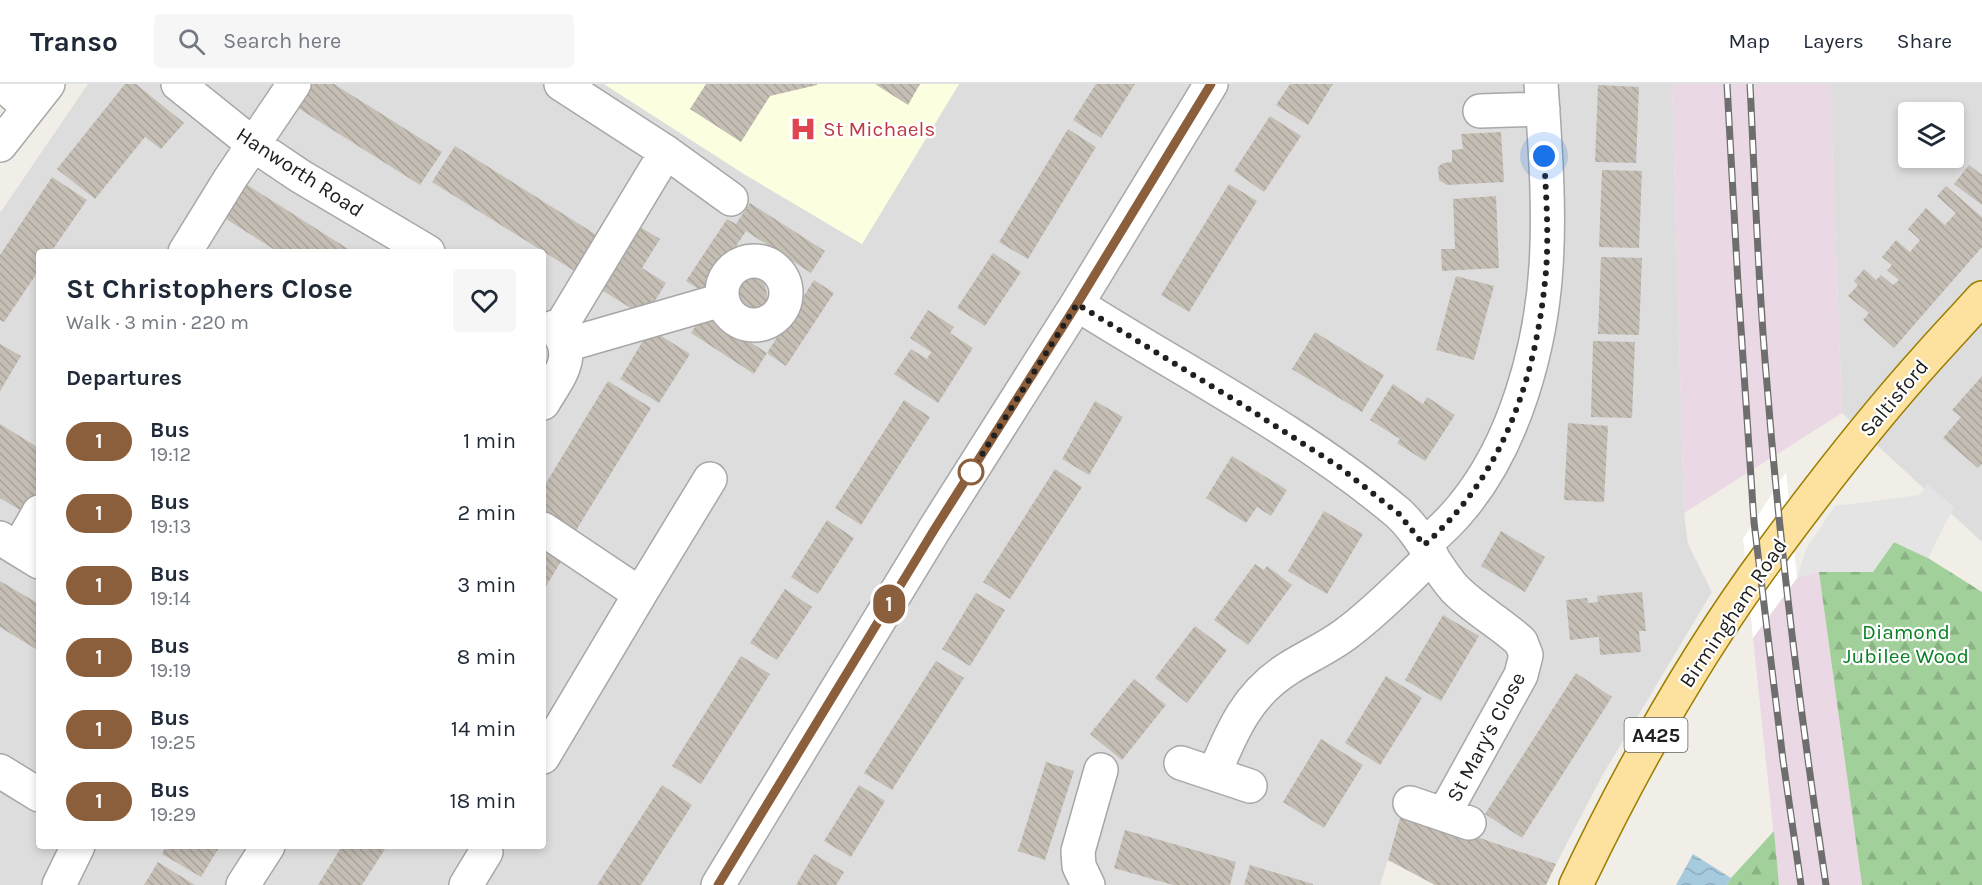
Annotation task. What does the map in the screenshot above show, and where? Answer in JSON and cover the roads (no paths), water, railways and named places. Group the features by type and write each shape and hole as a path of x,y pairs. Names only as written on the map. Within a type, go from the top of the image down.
{"main road":[{"name":"Saltisford","path":"1810,502 1895,396 1982,298"},
{"name":"Birmingham Road","path":"1575,885 1633,774 1697,663 1745,590 1810,502"}],"street":[{"path":"0,145 39,96 2,84"},
{"name":"Hanworth Road","path":"178,84 254,145 300,176 423,249"},
{"path":"187,249 230,179 294,84"},
{"path":"561,84 666,152 731,199"},
{"path":"718,885 928,540 1077,304 1210,84"},
{"path":"1214,774 1235,724 1259,693 1276,677 1331,644 1360,623 1389,598 1482,480 1497,453 1521,397 1541,314 1547,247 1542,96 1480,111"},
{"path":"556,332 666,152"},
{"path":"556,332 722,300"},
{"path":"1077,304 1338,466 1399,514 1428,550"},
{"path":"546,397 566,360 556,332"},
{"path":"546,752 710,479"},
{"path":"12,549 36,516"},
{"path":"546,531 640,594"},
{"name":"St Mary's Close","path":"1410,803 1457,818 1521,675 1526,655 1521,642 1507,628 1455,589 1428,550"},
{"path":"1180,763 1250,786"},
{"path":"1088,885 1079,866 1078,852 1101,770"},
{"path":"0,771 36,793"},
{"path":"59,885 77,849"},
{"path":"243,885 266,849"},
{"path":"466,885 484,849"}],"water":[{"path":"1693,854 1731,878 1727,885 1676,885"}],"railway":[{"path":"1727,84 1754,522 1783,760 1801,885"},
{"path":"1750,84 1761,309 1772,447 1800,698 1826,885"}],"place":[{"name":"St Michaels","path":"803,129"}],"park label":[{"name":"Diamond Jubilee Wood","path":"1906,644"}]}
